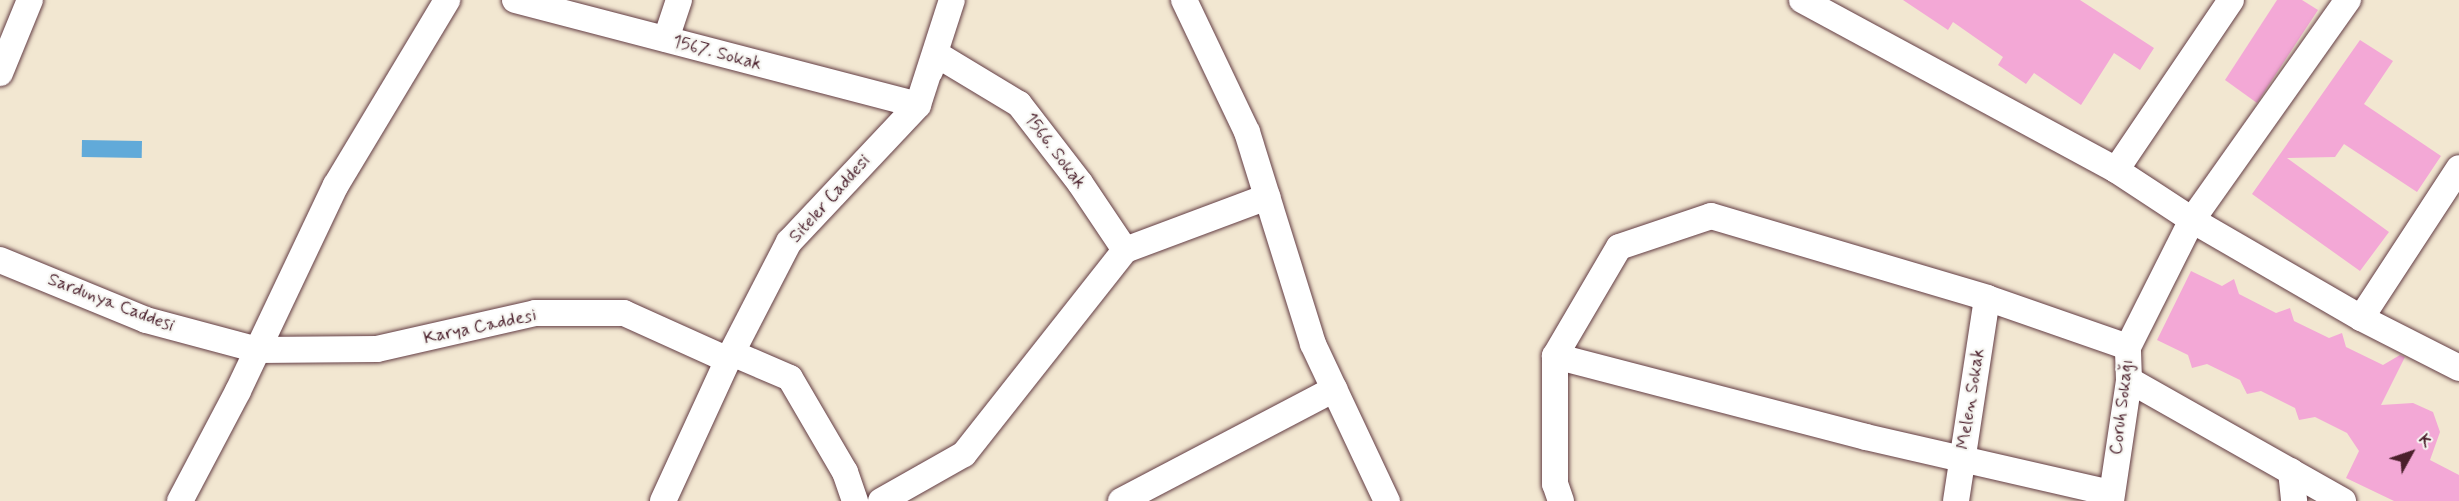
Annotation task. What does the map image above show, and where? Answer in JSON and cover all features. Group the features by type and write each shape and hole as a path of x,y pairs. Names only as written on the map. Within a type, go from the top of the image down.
{"street":[{"path":"0,73 30,0"},
{"path":"180,501 258,350 336,185 447,0"},
{"name":"1567. Sokak","path":"515,0 918,105"},
{"path":"666,39 679,0"},
{"name":"Siteler Caddesi","path":"663,501 730,357 789,242 918,105 952,0"},
{"path":"1184,0 1247,132 1313,344 1387,501"},
{"path":"1802,0 2116,170 2192,220 2361,318 2459,368"},
{"path":"2116,170 2231,0"},
{"name":"Coruh Sokağı","path":"2111,497 2129,380 2128,347 2192,220 2348,0"},
{"name":"1566. Sokak","path":"918,105 936,54 1019,104 1080,183 1125,250"},
{"path":"2361,318 2459,168"},
{"path":"881,501 964,454 1125,250 1267,197"},
{"path":"1561,501 1555,484 1555,357 1618,247 1710,216 1987,298 2128,347"},
{"name":"Sardunya Caddesi","path":"0,260 146,320 258,350"},
{"name":"Melen Sokak","path":"1956,501 1987,298"},
{"name":"Karya Caddesi","path":"258,350 377,349 536,313 624,313 730,357 790,378 845,472 855,501"},
{"path":"1555,357 2111,497"},
{"path":"2129,380 2343,501"},
{"path":"1121,501 1334,389"},
{"path":"2291,471 2294,501"}],"water":[{"path":"82,140 142,141 142,158 82,157"}],"building":[{"path":"1903,0 2080,0 2154,48 2140,70 2114,53 2081,105 2034,73 2026,84 1998,65 2003,57 1953,22 1948,30"},
{"path":"2277,0 2302,0 2318,10 2257,103 2225,80"},
{"path":"2360,40 2393,61 2364,104 2441,156 2417,192 2344,144 2335,157 2287,158 2389,232 2360,271 2252,194"},
{"path":"2191,271 2222,286 2234,279 2239,294 2276,313 2290,308 2294,321 2329,338 2342,333 2346,347 2383,365 2400,355 2405,357 2381,405 2413,403 2433,412 2440,432 2430,460 2459,475 2459,501 2394,501 2346,478 2359,451 2347,433 2315,417 2299,420 2295,408 2261,391 2247,394 2240,380 2207,364 2192,368 2188,355 2157,340"}]}
